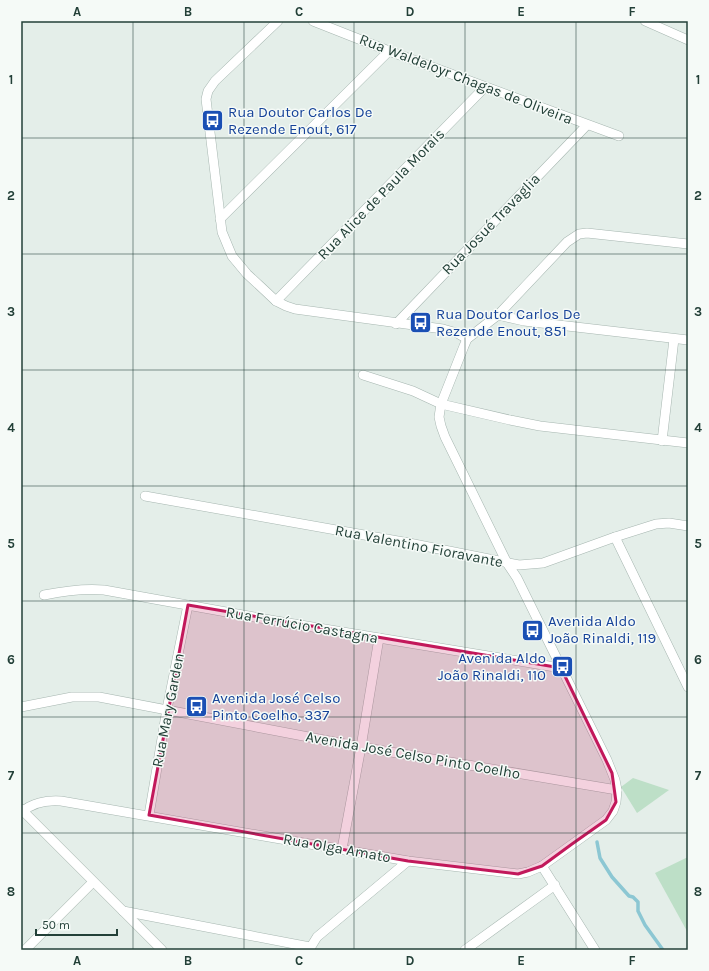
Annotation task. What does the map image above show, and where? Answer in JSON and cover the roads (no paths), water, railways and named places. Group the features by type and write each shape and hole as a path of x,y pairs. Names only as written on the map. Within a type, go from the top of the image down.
{"street":[{"path":"278,21 215,81 208,91 206,106 220,219 222,232 232,256 247,274 276,301 286,306 295,309 453,332 467,339"},
{"name":"Rua Waldeloyr Chagas de Oliveira","path":"313,21 389,51 619,136"},
{"path":"645,21 688,40"},
{"path":"220,219 389,51"},
{"name":"Rua Alice de Paula Morais","path":"276,301 485,87"},
{"name":"Rua Josué Travaglia","path":"396,324 587,125"},
{"path":"617,790 615,780 607,760 445,437 439,417 441,404 467,339 498,315 567,242 579,234 587,233 688,244"},
{"path":"498,315 524,321 688,340"},
{"path":"662,441 674,339"},
{"path":"362,374 413,390 441,404 540,426 688,443"},
{"name":"Rua Valentino Fioravante","path":"145,496 409,543 519,565 543,563 656,524 669,523 688,526"},
{"path":"615,537 688,687"},
{"name":"Rua Ferrúcio Castagna","path":"44,595 84,588 98,589 561,668"},
{"name":"Rua Mary Garden","path":"149,815 167,709 188,605"},
{"path":"342,848 379,638"},
{"name":"Avenida José Celso Pinto Coelho","path":"21,707 72,697 98,697 361,746 617,790"},
{"name":"Rua Olga Amato","path":"22,811 38,803 53,800 342,848 408,861 508,874 528,872 542,866 606,820 613,811 616,802 617,790"},
{"path":"22,811 162,950"},
{"path":"123,911 309,948 317,937 408,861"},
{"path":"542,866 595,950"},
{"path":"25,950 93,882"},
{"path":"465,950 475,947 554,885"}],"waterway":[{"path":"597,842 600,858 612,877 629,896 633,897 638,902 638,911 645,925 663,950"}],"place":[{"name":"Rua Doutor Carlos De Rezende Enout, 617","path":"213,121"},
{"name":"Rua Doutor Carlos De Rezende Enout, 851","path":"421,323"},
{"name":"Avenida Aldo João Rinaldi, 119","path":"533,630"},
{"name":"Avenida Aldo João Rinaldi, 110","path":"562,667"},
{"name":"Avenida José Celso Pinto Coelho, 337","path":"196,707"}]}
